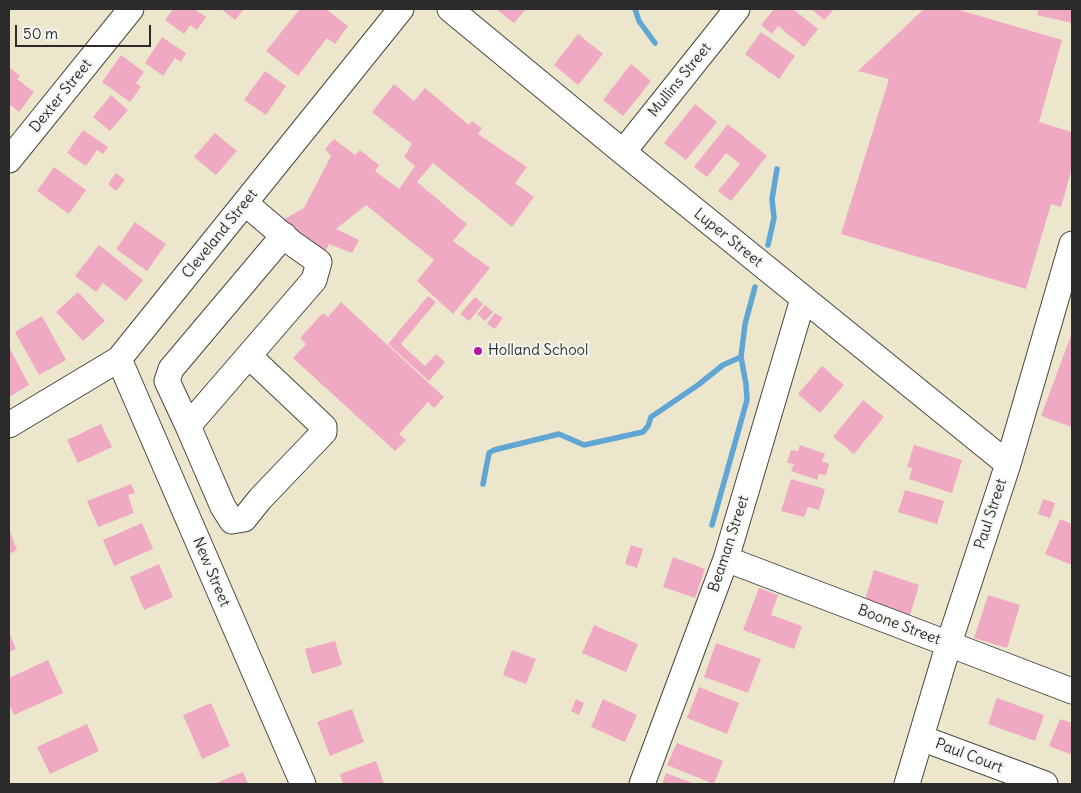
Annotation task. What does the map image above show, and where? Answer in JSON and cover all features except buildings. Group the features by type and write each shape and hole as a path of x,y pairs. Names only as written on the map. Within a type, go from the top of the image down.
{"street":[{"name":"Dexter Street","path":"9,160 131,9"},
{"name":"Cleveland Street","path":"9,425 118,360 401,9"},
{"name":"Luper Street","path":"450,9 803,299 1008,464"},
{"name":"Mullins Street","path":"623,152 737,9"},
{"path":"188,426 314,280 317,272 319,262 245,203"},
{"path":"249,356 324,427 324,432 260,499 244,519 232,521 227,514 167,381 171,369 284,235"},
{"name":"Paul Street","path":"907,784 948,644 1008,464 1072,244"},
{"name":"Beaman Street","path":"642,784 726,559 803,299"},
{"name":"New Street","path":"118,360 303,784"},
{"name":"Boone Street","path":"726,559 1072,691"},
{"name":"Paul Court","path":"921,738 1045,784"}],"waterway":[{"path":"635,9 639,21 655,43"},
{"path":"768,245 774,218 772,199 777,169"},
{"path":"712,525 747,400 741,357 745,324 755,287"},
{"path":"483,484 489,453 494,450 559,434 584,445 643,432 648,426 651,417 698,385 723,365 741,357"}],"place":[{"name":"Holland School","path":"478,351"}]}
